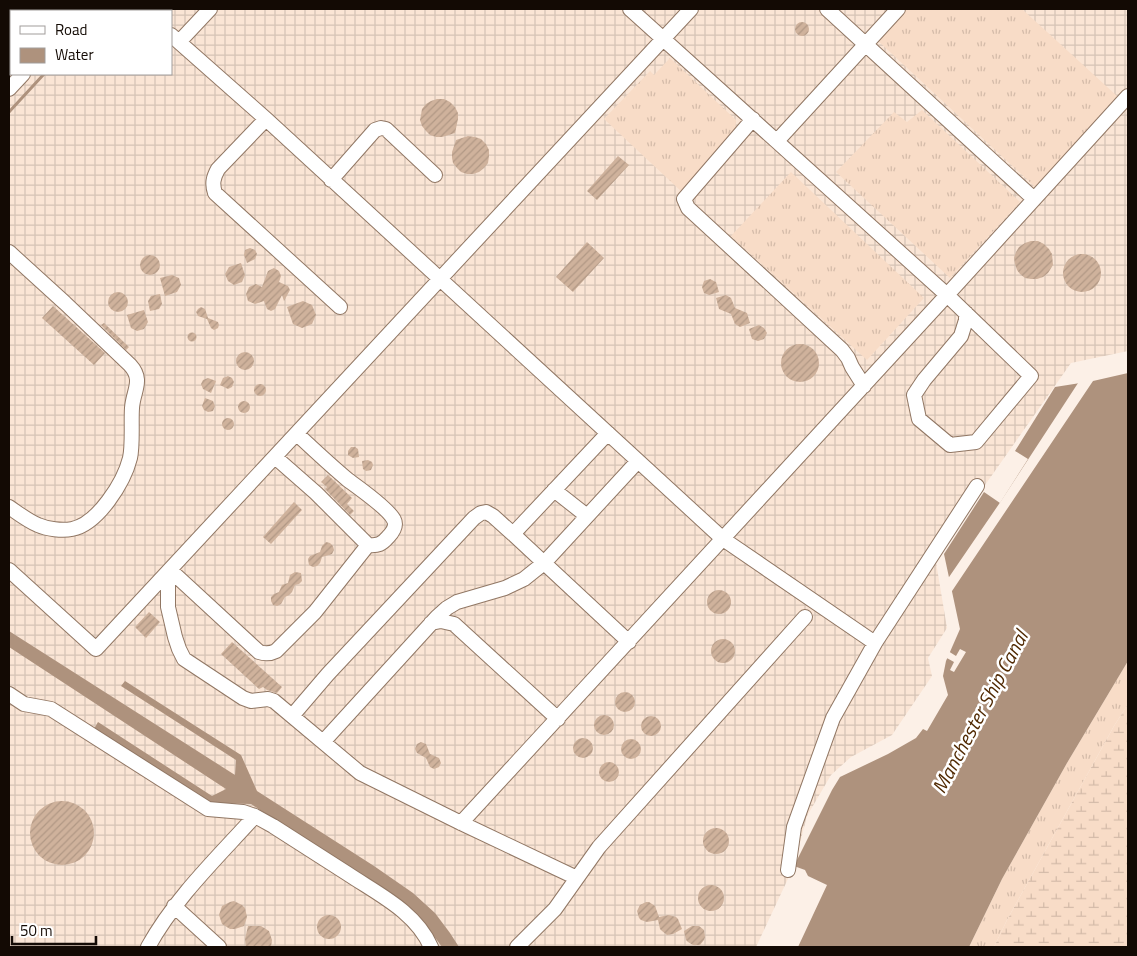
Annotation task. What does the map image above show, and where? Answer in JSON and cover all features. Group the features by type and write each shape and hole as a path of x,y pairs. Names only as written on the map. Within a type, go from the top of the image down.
{"lane":[{"path":"210,9 175,39 266,119 723,539 875,643"},
{"path":"9,570 96,649 691,9"},
{"path":"828,9 1034,200"},
{"path":"776,141 898,9"},
{"path":"633,10 948,296 966,313 1031,376 976,442 950,445 919,418 914,395 924,380 961,336 966,313"},
{"path":"9,89 22,75"},
{"path":"461,823 948,296 1128,96"},
{"path":"266,119 218,169 213,182 215,193 340,307"},
{"path":"753,120 684,199 688,208 842,350 864,386"},
{"path":"331,180 376,130 381,128 386,130 435,175"},
{"path":"9,252 130,365 138,376 132,405 130,456 122,478 103,507 83,525 72,530 49,529 37,525 9,507"},
{"path":"513,534 608,433"},
{"path":"275,457 316,493 368,545 376,546 384,542 395,526 390,515 297,434"},
{"path":"323,742 446,608 457,602 505,588 524,579 544,563 638,461"},
{"path":"788,870 794,827 833,718 875,643 977,486"},
{"path":"554,490 587,516"},
{"path":"292,716 328,674 474,518 481,513 486,512 493,516 629,642"},
{"path":"169,571 259,652 270,654 276,651 315,612 368,545"},
{"path":"169,571 168,607 179,650 184,659 243,698 251,701 268,699 274,701 360,773 577,878"},
{"path":"516,947 555,909 599,847 805,617"},
{"path":"431,623 442,621 454,624 558,719"},
{"path":"9,694 24,704 51,709 208,809 234,811 255,816 273,826 398,906 416,924 428,939 431,947"},
{"path":"148,947 157,930 174,906 255,816"},
{"path":"174,906 219,947"}],"shaded area":[{"path":"9,9 1128,9 1128,351 1071,363 935,556 947,628 928,658 932,676 892,735 851,757 831,775 807,816 794,866 756,947 9,947"}],"green space":[{"path":"904,9 1022,9 1117,96 1035,187 876,39"},
{"path":"670,58 736,120 735,136 683,193 604,119 650,71 654,75"},
{"path":"922,110 1020,202 950,278 836,172 894,112 907,122"},
{"path":"791,172 924,298 867,360 731,236"},
{"path":"1128,661 1128,704 1007,920 994,947 969,947 1002,879 1067,763"},
{"path":"1128,704 1128,947 994,947 1007,920"}],"water":[{"name":"Manchester Ship Canal","path":"1128,373 1128,661 1067,763 1002,879 969,947 798,947 827,885 808,876 805,870 794,866 832,790 840,777 916,738 923,729 927,731 948,695 943,676 946,661 960,629 944,554 984,492 1000,503 1028,459 1015,451 1055,387"},
{"path":"9,631 235,775 236,760 121,686 125,681 241,755 257,791 413,893 435,913 459,947 442,947 424,923 365,879 251,804 209,803 94,729 98,722 212,796 226,789 9,647"}],"pier":[{"path":"1090,378 1093,381 950,594 947,580 1080,380"},
{"path":"960,649 966,652 954,672 950,670 954,662 945,657 948,651 956,656"}],"building":[{"path":"799,22 805,22 809,29 805,36 799,36 795,32 795,26"},
{"path":"437,99 444,99 455,107 458,119 455,133 436,137 430,135 422,126 420,120 422,109 426,104"},
{"path":"468,136 481,139 489,150 488,163 479,172 473,174 461,172 453,163 452,158 456,140"},
{"path":"618,156 629,165 597,200 587,191"},
{"path":"1031,241 1038,241 1044,244 1052,254 1053,265 1048,273 1037,279 1025,278 1020,274 1014,258 1019,247"},
{"path":"587,242 604,258 573,292 556,277"},
{"path":"250,248 255,250 257,254 255,259 247,263 244,255 245,250"},
{"path":"1082,254 1096,259 1101,273 1096,287 1082,292 1068,287 1063,273 1068,259"},
{"path":"150,255 157,258 160,265 157,272 150,275 143,272 140,265 143,258"},
{"path":"241,263 245,275 242,282 234,285 228,281 225,274 229,267"},
{"path":"274,268 279,271 281,276 279,282 288,286 290,290 284,301 282,295 275,309 271,311 267,309 264,301 255,304 248,301 246,294 249,287 256,284 262,287 268,271"},
{"path":"172,275 179,278 181,285 177,292 165,296 160,278"},
{"path":"710,279 716,282 719,292 709,295 704,293 702,287 704,281"},
{"path":"118,292 125,295 128,302 125,309 118,312 111,309 108,302 111,295"},
{"path":"160,294 162,304 159,309 150,311 148,301 151,296"},
{"path":"726,295 731,298 735,308 747,313 750,323 740,327 735,324 731,314 719,309 716,298"},
{"path":"303,301 312,305 316,315 312,324 302,328 293,324 287,307"},
{"path":"53,306 105,353 94,365 42,318"},
{"path":"201,307 205,309 208,318 218,322 218,328 214,330 207,319 198,316 196,312"},
{"path":"144,310 148,322 144,329 137,331 131,328 127,315"},
{"path":"104,323 129,347 126,350 101,325"},
{"path":"759,325 767,333 764,339 758,341 752,339 749,329"},
{"path":"192,333 196,337 192,341 188,337"},
{"path":"800,344 814,349 819,363 814,377 800,382 786,377 781,363 786,349"},
{"path":"245,352 251,355 254,361 251,367 245,370 239,367 236,361 239,355"},
{"path":"228,376 234,382 232,387 228,389 220,385 223,378"},
{"path":"208,378 216,381 211,393 203,389 201,384 203,380"},
{"path":"258,384 262,384 266,390 262,396 258,396 254,392 254,388"},
{"path":"205,398 213,401 215,406 213,411 208,412 204,410 202,406"},
{"path":"242,401 246,401 250,407 246,413 242,413 238,409 238,405"},
{"path":"226,418 230,418 234,424 230,430 226,430 222,426 222,422"},
{"path":"351,447 358,449 359,457 353,458 348,455"},
{"path":"368,460 372,462 371,470 366,471 363,469 362,461"},
{"path":"328,475 352,498 347,504 354,511 350,515 325,489 327,487 321,482"},
{"path":"294,502 302,510 271,544 263,537"},
{"path":"326,542 333,546 332,554 322,557 317,566 309,565 308,559 310,556 320,552"},
{"path":"295,572 301,573 302,581 295,585 292,592 285,597 281,604 273,605 271,597 279,592 282,585 288,583 290,575"},
{"path":"714,590 724,590 731,597 731,607 724,614 714,614 707,607 707,597"},
{"path":"149,612 160,622 146,638 135,627"},
{"path":"723,639 732,642 735,651 732,660 723,663 714,660 711,651 714,642"},
{"path":"232,642 282,687 277,693 263,687 259,689 221,654"},
{"path":"625,692 632,695 635,702 632,709 625,712 618,709 615,702 618,695"},
{"path":"604,715 611,718 614,725 611,732 604,735 597,732 594,725 597,718"},
{"path":"651,716 658,719 661,726 658,733 651,736 644,733 641,726 644,719"},
{"path":"583,738 590,741 593,748 590,755 583,758 576,755 573,748 576,741"},
{"path":"631,739 638,742 641,749 638,756 631,759 624,756 621,749 624,742"},
{"path":"421,742 426,744 430,754 439,758 441,763 439,767 434,769 430,767 426,758 417,753 415,749 417,744"},
{"path":"609,762 616,765 619,772 616,779 609,782 602,779 599,772 602,765"},
{"path":"62,801 80,807 88,815 94,833 88,851 80,859 62,865 44,859 36,851 30,833 36,815 44,807"},
{"path":"716,828 725,832 729,841 725,850 716,854 707,850 703,841 707,832"},
{"path":"711,885 720,889 724,898 720,907 711,911 702,907 698,898 702,889"},
{"path":"234,901 245,908 247,917 244,926 230,929 222,924 219,915 222,906"},
{"path":"646,902 655,906 659,917 669,915 676,917 682,929 667,935 660,929 658,920 647,922 641,920 637,911 640,905"},
{"path":"329,915 338,918 341,927 338,936 329,939 320,936 317,927 320,918"},
{"path":"248,926 261,926 269,931 272,940 271,947 246,947 245,939"},
{"path":"692,926 699,926 704,930 705,937 700,945 693,945 686,940 684,931"}],"waterway":[{"path":"9,112 43,75"}]}
